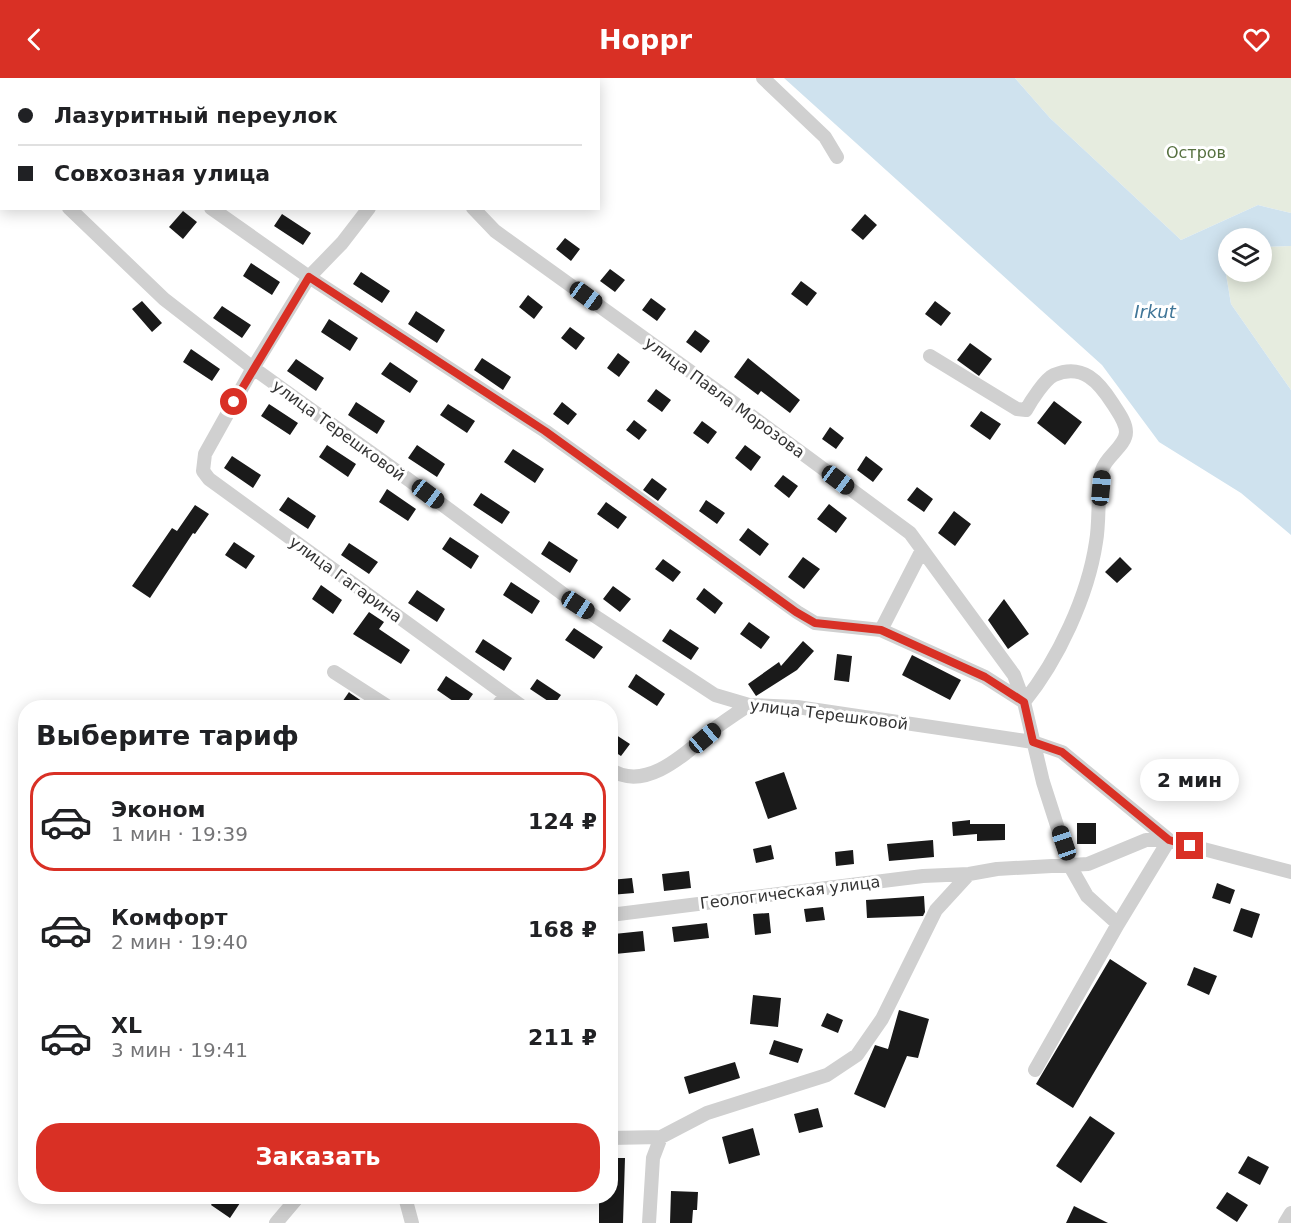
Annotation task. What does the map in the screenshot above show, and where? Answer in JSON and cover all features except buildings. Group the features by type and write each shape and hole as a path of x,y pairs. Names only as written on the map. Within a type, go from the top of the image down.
{"street":[{"path":"763,78 825,137 837,158"},
{"name":"улица Терешковой","path":"71,210 164,299 253,368 578,605 715,695 749,705 808,709 1033,742 1062,752 1169,840"},
{"path":"214,210 309,277 545,431 796,612 815,623 881,630 985,677 1024,702 1041,681 1083,598 1096,542 1102,469 1126,436 1126,428 1102,387 1087,374 1072,372 1053,375 1034,396 1026,410 1017,409 930,356"},
{"path":"253,368 309,277 342,243 367,210"},
{"name":"улица Павла Морозова","path":"475,210 495,231 721,393 910,533 1014,675 1024,702 1033,742 1070,866 1087,896 1118,924"},
{"name":"улица Гагарина","path":"253,368 205,454 203,471 209,479 513,700"},
{"path":"881,630 922,550"},
{"path":"334,672 378,700"},
{"path":"502,700 506,695"},
{"path":"618,773 637,777 673,764 720,725 749,705"},
{"name":"Геологическая улица","path":"618,914 892,879 969,874 997,869 1088,864 1146,840 1169,840"},
{"path":"1035,1070 1169,840 1291,872"},
{"path":"618,1138 661,1137 707,1113 827,1075 857,1055 882,1019 936,910 969,874"},
{"path":"649,1223 653,1158 661,1137"},
{"path":"276,1223 291,1204"},
{"path":"407,1204 412,1223"},
{"path":"1285,1223 1291,1213"}],"green space":[{"name":"Остров","path":"1015,78 1291,78 1291,213 1258,205 1181,240 1050,118"},
{"path":"1291,246 1291,390 1231,304 1227,282 1272,282 1272,247"}],"water":[{"name":"Irkut","path":"784,78 1015,78 1050,118 1181,240 1258,205 1291,213 1291,246 1272,247 1272,228 1218,228 1218,282 1227,282 1231,304 1291,390 1291,535 1241,493 1159,442 1102,365"}],"route":[{"path":"234,402 309,277 545,431 796,612 815,623 881,630 985,677 1024,702 1033,742 1062,752 1169,840 1190,846"}]}
